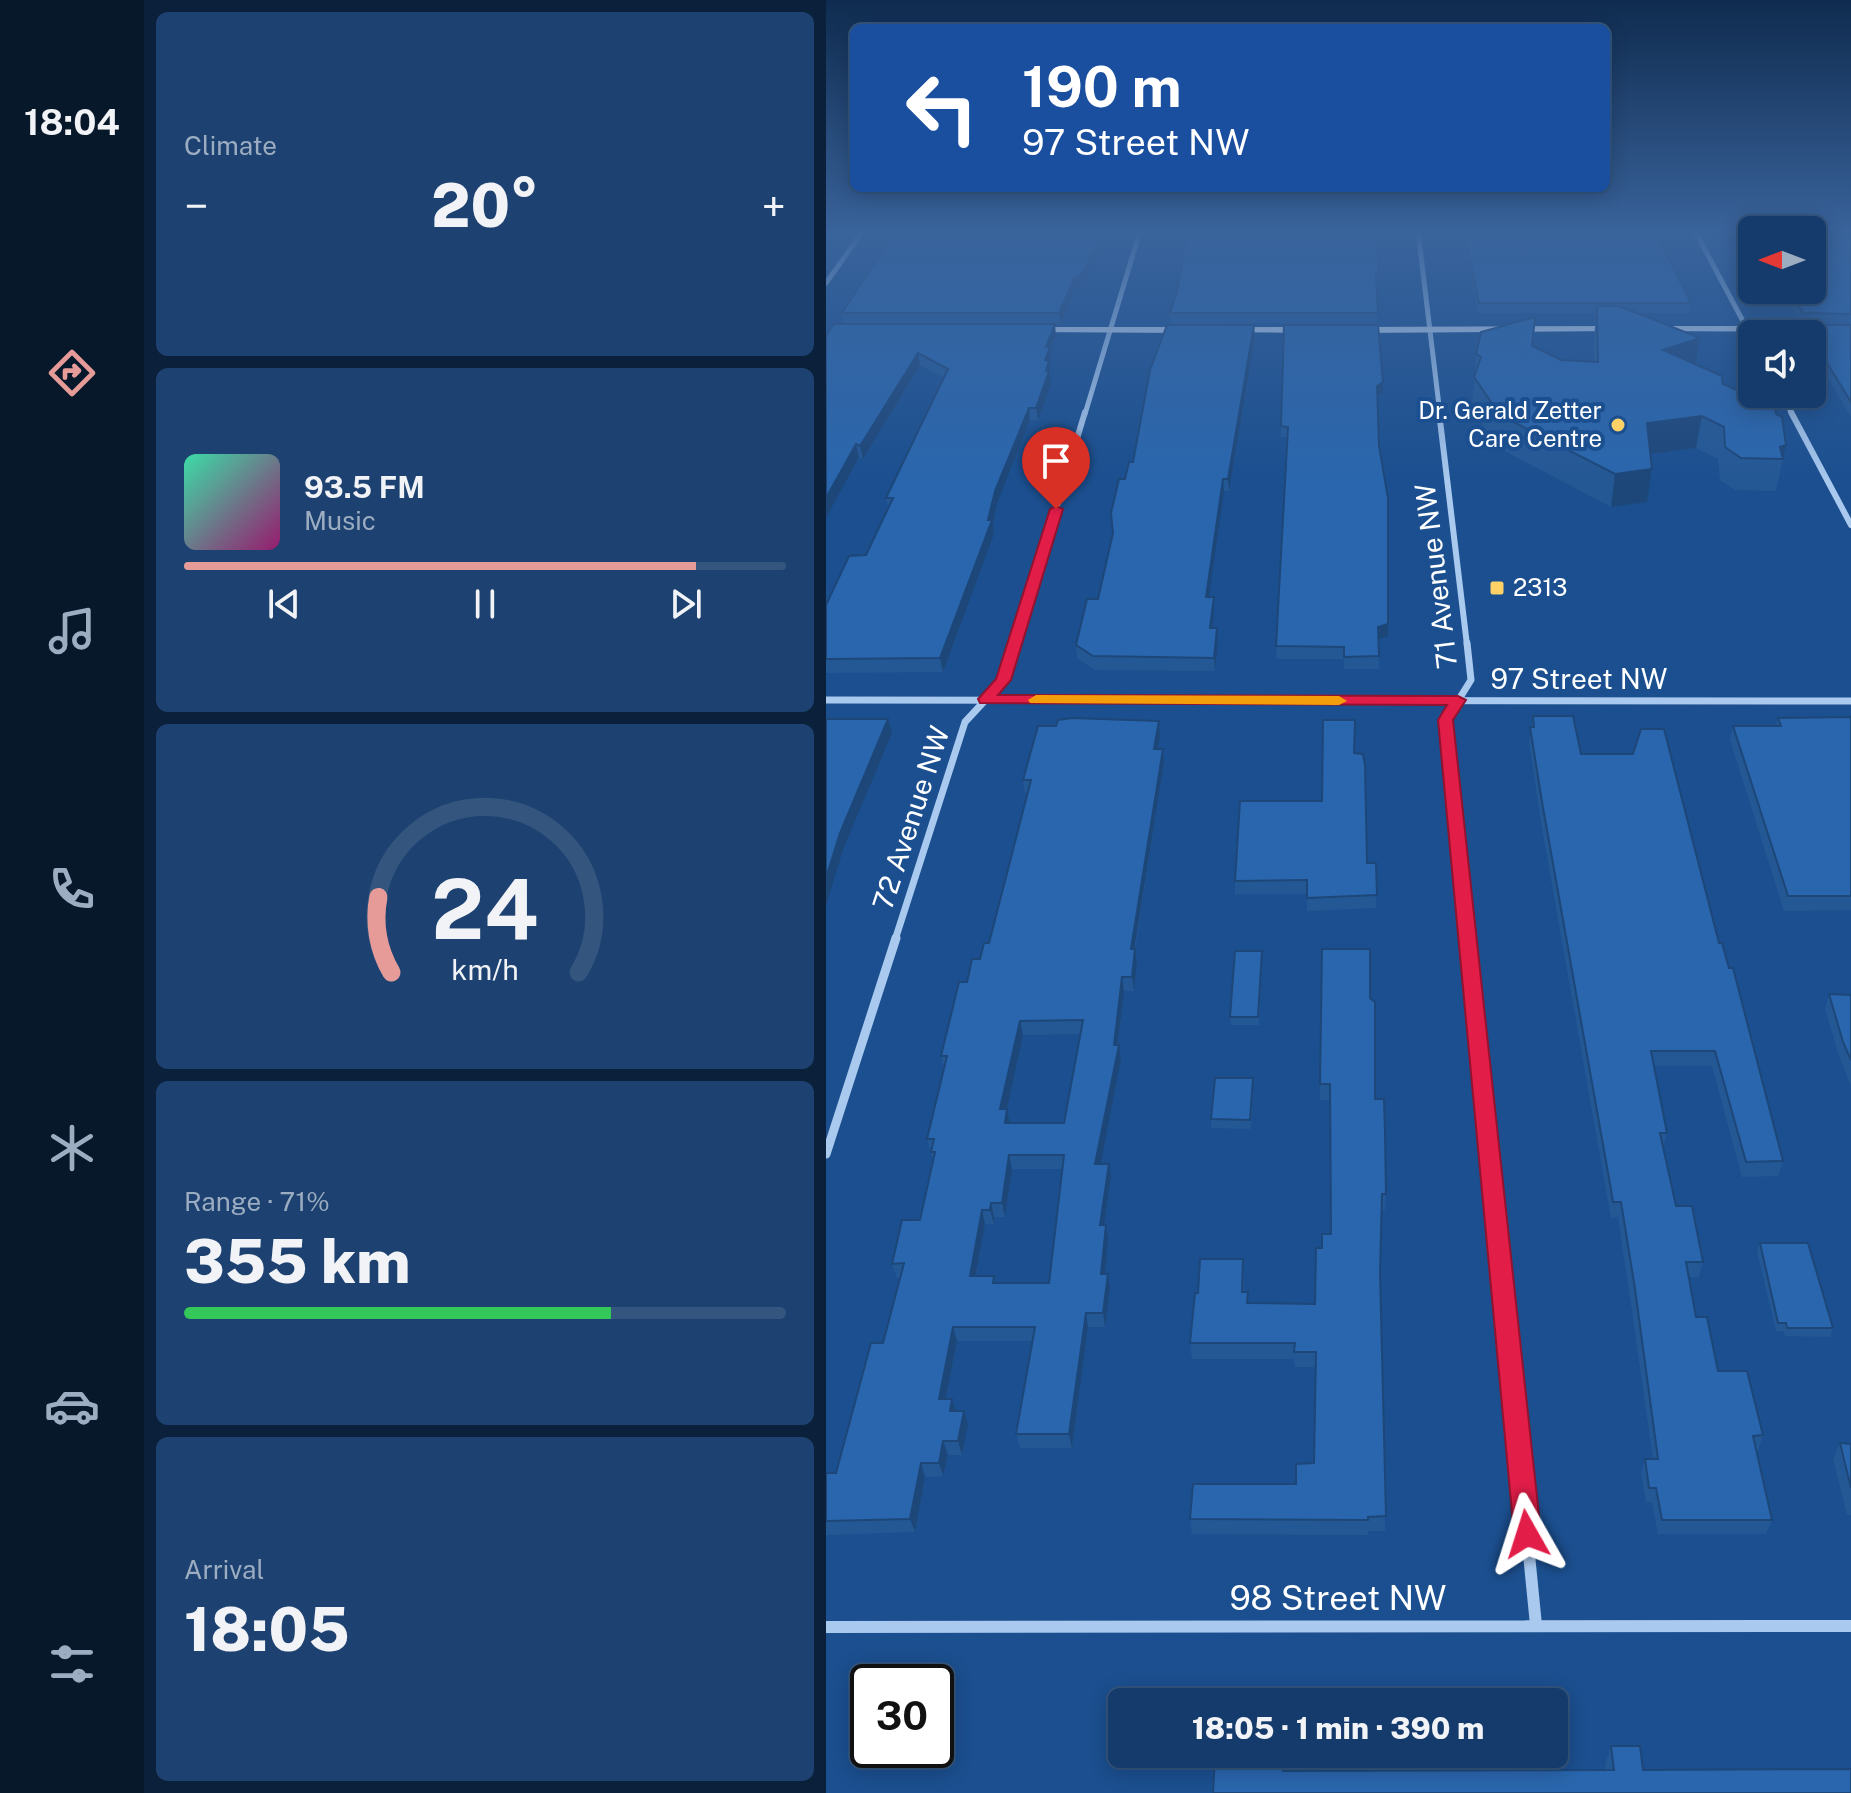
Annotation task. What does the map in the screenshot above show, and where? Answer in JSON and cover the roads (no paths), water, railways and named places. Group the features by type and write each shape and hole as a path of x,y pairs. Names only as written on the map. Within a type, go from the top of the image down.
{"street":[{"name":"72 Avenue NW","path":"826,1154 965,722 1004,680 1116,315"},
{"name":"71 Avenue NW","path":"1428,315 1471,680 1446,720 1536,1625"},
{"path":"1344,330 1632,329"},
{"path":"1647,329 1738,333"},
{"path":"1826,330 1851,329"},
{"path":"1026,330 1192,330"},
{"path":"1222,330 1313,330"},
{"path":"1789,408 1851,525"},
{"name":"97 Street NW","path":"826,700 1851,701"},
{"name":"98 Street NW","path":"826,1627 1851,1626"}],"place":[{"name":"Dr. Gerald Zetter Care Centre","path":"1618,425"},
{"name":"2313","path":"1497,588"}]}
